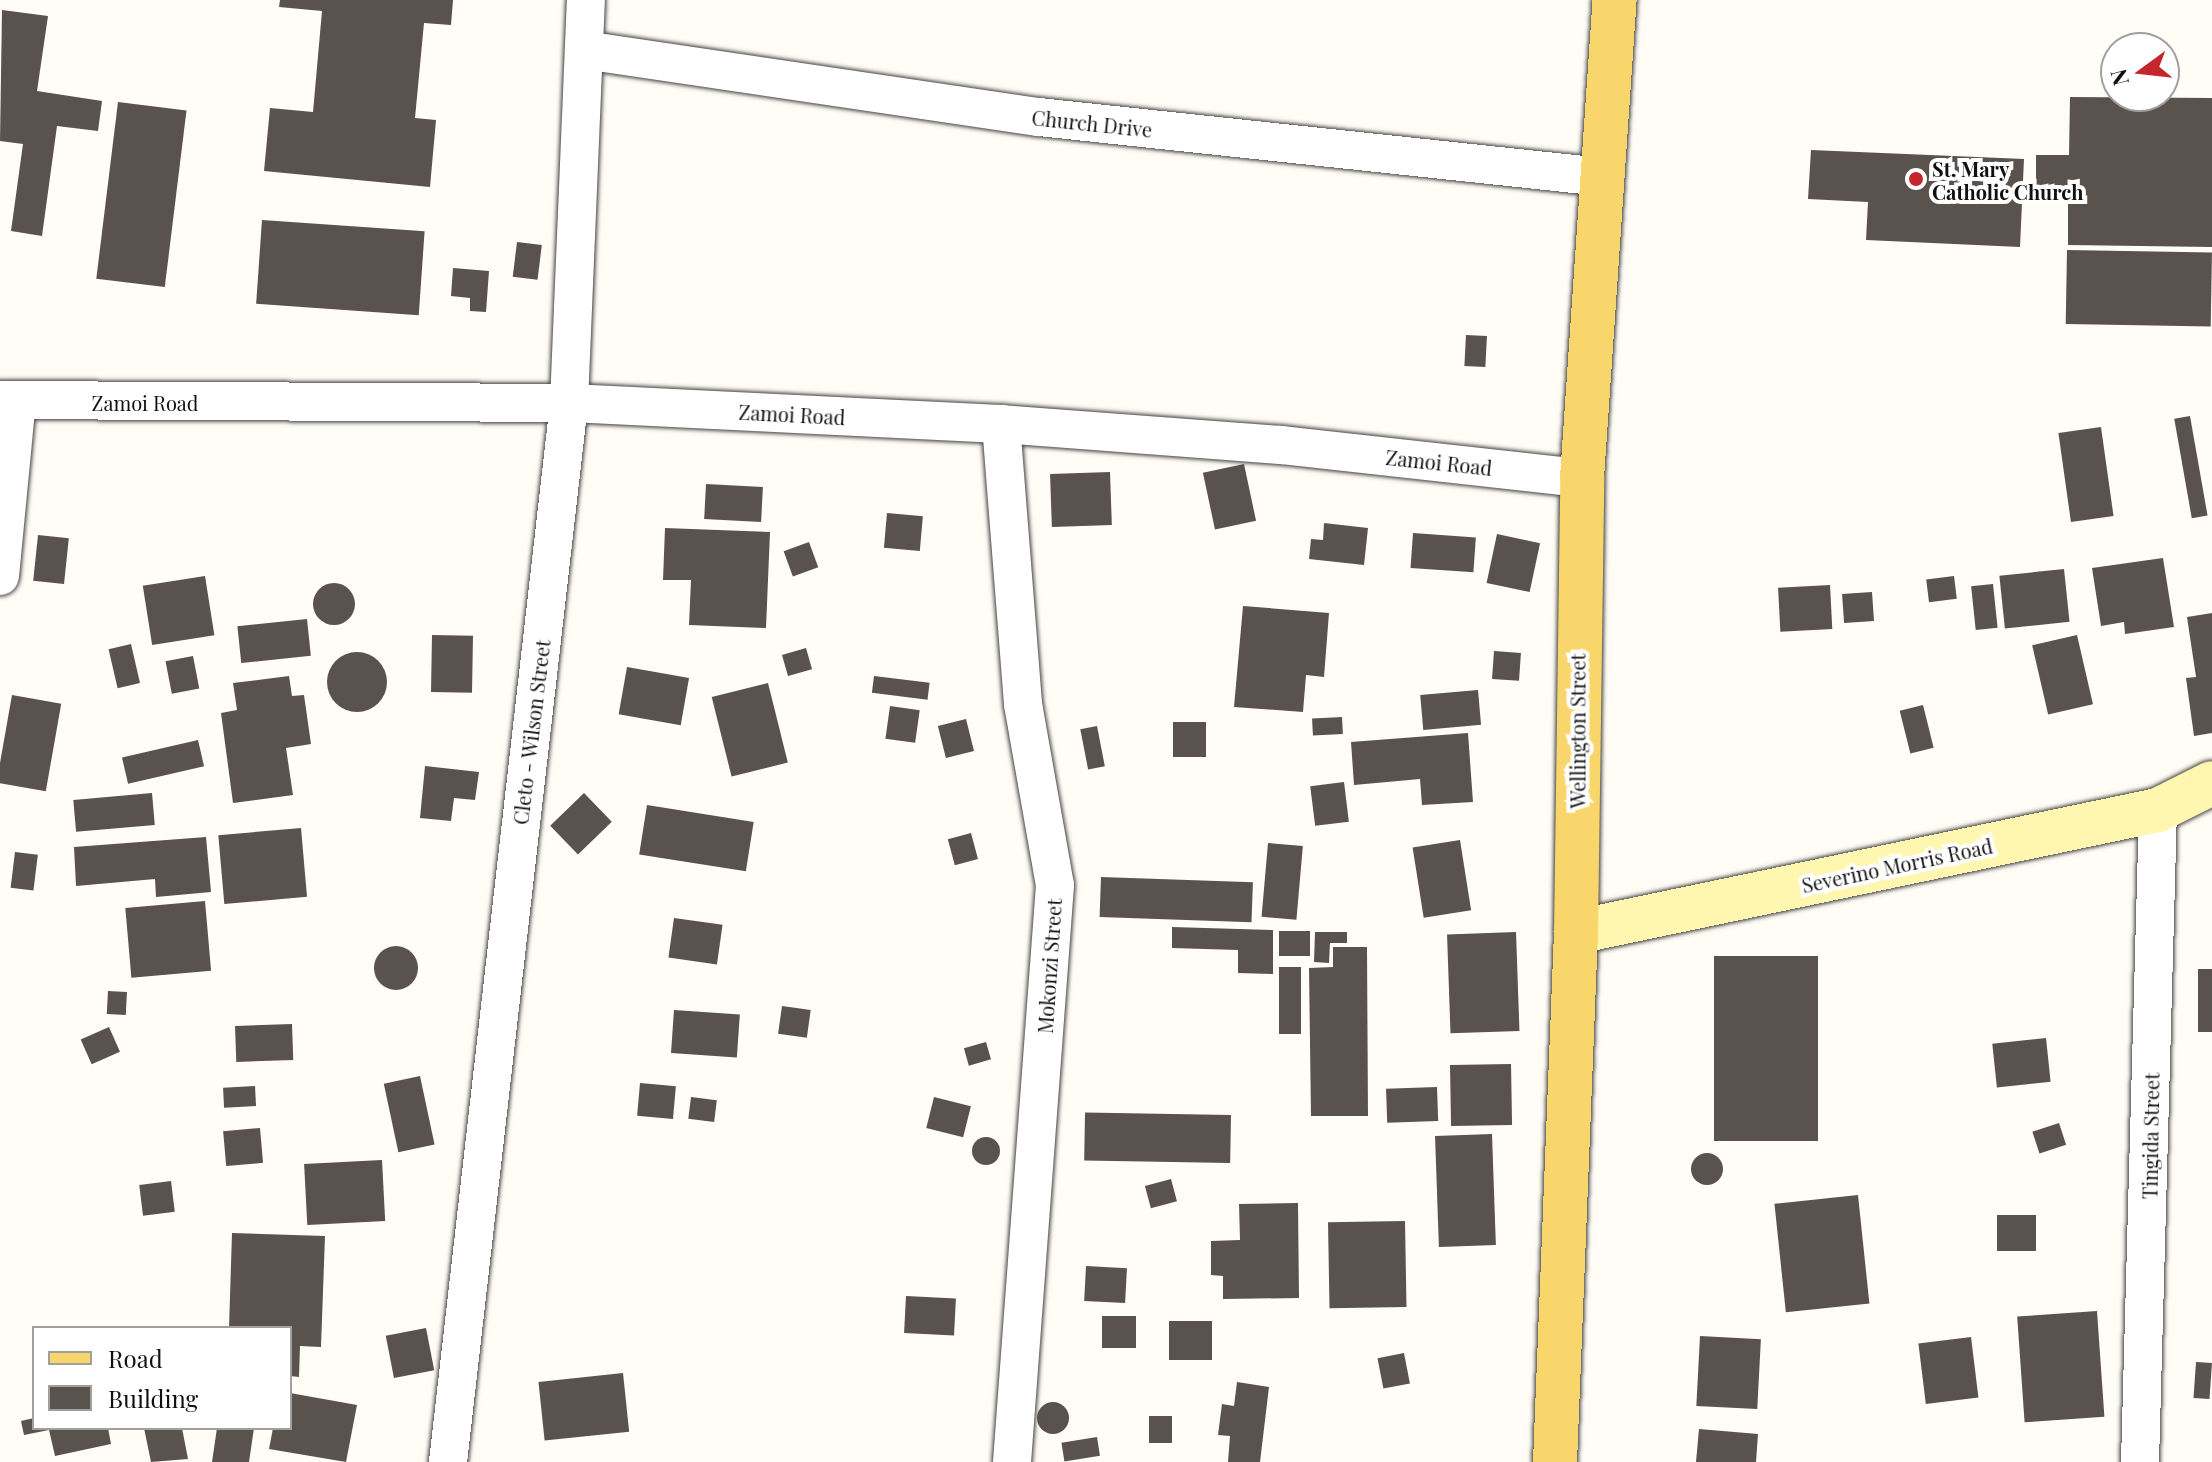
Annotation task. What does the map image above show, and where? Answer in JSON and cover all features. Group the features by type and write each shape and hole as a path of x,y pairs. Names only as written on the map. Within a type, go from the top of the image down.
{"main road":[{"name":"Wellington Street","path":"1555,1462 1576,932 1582,478 1615,0"}],"street":[{"name":"Cleto - Wilson Street","path":"448,1462 569,403 586,0"},
{"name":"Church Drive","path":"584,50 1039,117 1602,177"},
{"name":"Zamoi Road","path":"8,401 569,403 1001,424 1281,445 1582,478"},
{"path":"0,576 8,401"},
{"name":"Mokonzi Street","path":"1001,424 1023,704 1055,885 1012,1462"},
{"name":"Severino Morris Road","path":"1576,932 2158,810 2212,783"},
{"name":"Tingida Street","path":"2140,1462 2158,810"}],"building":[{"path":"280,0 453,0 451,25 424,23 415,118 436,120 430,187 264,171 270,108 313,112 322,11 279,7"},
{"path":"2,10 48,16 37,91 102,101 98,131 57,126 42,236 11,231 23,144 0,141"},
{"path":"2070,97 2100,97 2100,112 2180,112 2180,98 2212,98 2212,247 2068,245 2068,196 2036,196 2036,155 2069,155"},
{"path":"118,102 186,110 165,287 96,279"},
{"name":"St. Mary Catholic Church","path":"1811,150 2024,159 2020,247 1866,240 1868,202 1808,199"},
{"path":"262,220 425,231 419,315 256,304"},
{"path":"517,242 542,245 538,280 513,277"},
{"path":"2067,250 2212,253 2211,327 2066,324"},
{"path":"453,268 489,271 486,312 470,311 470,298 451,296"},
{"path":"1466,335 1487,336 1485,367 1464,366"},
{"path":"2190,416 2208,515 2192,518 2174,419"},
{"path":"2101,427 2114,516 2071,522 2058,433"},
{"path":"1244,464 1256,521 1215,529 1203,473"},
{"path":"1110,472 1112,525 1052,527 1050,474"},
{"path":"706,484 763,487 761,522 704,519"},
{"path":"887,513 923,516 920,551 884,548"},
{"path":"1324,523 1368,528 1364,565 1309,559 1311,539 1323,540"},
{"path":"665,528 770,532 766,628 689,625 691,580 663,580"},
{"path":"1413,533 1476,537 1473,572 1411,568"},
{"path":"1497,534 1540,543 1530,592 1487,583"},
{"path":"38,535 69,538 64,584 33,581"},
{"path":"809,542 818,567 793,577 784,551"},
{"path":"2163,558 2174,627 2125,634 2124,622 2101,626 2092,568"},
{"path":"2064,569 2070,622 2005,629 1999,576"},
{"path":"205,576 214,635 152,645 143,586"},
{"path":"1954,576 1957,599 1929,602 1926,579"},
{"path":"334,583 349,589 355,604 349,619 334,625 319,619 313,604 319,589"},
{"path":"1993,584 1998,628 1976,630 1971,586"},
{"path":"1830,585 1832,629 1780,632 1778,588"},
{"path":"1872,592 1874,621 1844,623 1842,594"},
{"path":"1243,606 1329,613 1324,677 1306,675 1303,712 1234,707"},
{"path":"2212,613 2212,733 2194,736 2186,678 2196,677 2187,617"},
{"path":"307,619 311,656 241,663 237,626"},
{"path":"432,635 473,636 472,693 431,692"},
{"path":"2077,635 2093,704 2048,715 2032,645"},
{"path":"131,644 140,683 118,688 109,649"},
{"path":"806,648 812,669 788,676 782,655"},
{"path":"1494,651 1521,653 1519,681 1492,679"},
{"path":"357,652 378,661 387,682 378,703 357,712 336,703 327,682 336,661"},
{"path":"193,656 199,688 172,694 166,661"},
{"path":"627,667 689,678 681,725 619,714"},
{"path":"289,676 292,696 304,695 311,744 286,748 293,795 233,803 221,713 237,710 233,683"},
{"path":"874,676 930,683 928,700 872,693"},
{"path":"768,683 788,763 732,777 712,697"},
{"path":"1478,690 1481,725 1423,730 1420,695"},
{"path":"12,695 61,704 46,791 0,783 0,763"},
{"path":"1923,705 1934,748 1910,753 1900,711"},
{"path":"890,706 920,710 915,743 885,739"},
{"path":"1342,717 1343,734 1313,736 1312,719"},
{"path":"966,719 974,751 946,758 938,726"},
{"path":"1173,722 1206,722 1206,757 1173,757"},
{"path":"1097,726 1105,766 1088,769 1080,729"},
{"path":"1468,733 1473,802 1422,805 1420,779 1354,785 1351,742"},
{"path":"198,740 204,766 128,784 122,758"},
{"path":"425,766 479,772 475,800 454,798 451,821 420,818"},
{"path":"1344,782 1349,822 1315,826 1310,786"},
{"path":"152,793 155,825 76,832 73,800"},
{"path":"584,793 612,822 578,854 550,826"},
{"path":"647,805 754,822 746,871 639,854"},
{"path":"301,828 307,897 224,904 218,835"},
{"path":"971,833 978,859 955,865 948,839"},
{"path":"206,837 211,892 156,897 155,879 76,886 74,847"},
{"path":"1460,840 1471,910 1424,918 1413,848"},
{"path":"1268,843 1303,846 1296,920 1262,917"},
{"path":"15,852 38,855 33,891 11,888"},
{"path":"1101,877 1253,882 1252,922 1100,917"},
{"path":"205,901 211,971 131,978 125,908"},
{"path":"674,918 723,925 717,964 668,958"},
{"path":"1172,927 1273,930 1273,974 1238,973 1238,950 1172,948"},
{"path":"1279,931 1310,931 1310,956 1279,956"},
{"path":"1315,932 1347,932 1347,943 1330,943 1329,963 1314,962"},
{"path":"1516,932 1519,1031 1450,1033 1447,934"},
{"path":"396,946 412,952 418,968 412,984 396,990 380,984 374,968 380,952"},
{"path":"1333,947 1367,947 1368,1116 1311,1116 1309,968 1333,967"},
{"path":"1714,956 1818,956 1818,1141 1714,1141"},
{"path":"1279,967 1301,967 1301,1034 1279,1034"},
{"path":"2198,969 2212,969 2212,1032 2198,1032"},
{"path":"108,991 127,992 126,1015 107,1014"},
{"path":"782,1006 811,1010 807,1038 778,1034"},
{"path":"674,1010 740,1015 737,1057 671,1053"},
{"path":"292,1024 293,1060 236,1062 235,1026"},
{"path":"109,1027 120,1052 92,1064 81,1040"},
{"path":"2046,1038 2051,1082 1997,1087 1992,1044"},
{"path":"986,1042 991,1059 969,1066 964,1048"},
{"path":"1511,1064 1512,1125 1451,1126 1450,1065"},
{"path":"420,1076 435,1144 398,1152 384,1084"},
{"path":"640,1083 676,1086 673,1119 637,1116"},
{"path":"255,1086 256,1106 224,1108 223,1088"},
{"path":"1437,1087 1438,1121 1387,1123 1386,1089"},
{"path":"691,1097 717,1100 714,1122 688,1119"},
{"path":"934,1097 971,1106 963,1137 926,1128"},
{"path":"1085,1112 1231,1115 1230,1163 1084,1160"},
{"path":"2059,1123 2066,1145 2039,1154 2032,1132"},
{"path":"260,1128 263,1163 226,1166 223,1131"},
{"path":"1492,1134 1496,1245 1439,1247 1435,1136"},
{"path":"986,1137 996,1141 1000,1151 996,1161 986,1165 976,1161 972,1151 976,1141"},
{"path":"1707,1153 1718,1158 1723,1169 1718,1180 1707,1185 1696,1180 1691,1169 1696,1158"},
{"path":"382,1160 385,1221 307,1225 304,1164"},
{"path":"1171,1179 1177,1201 1151,1208 1145,1186"},
{"path":"171,1181 175,1212 143,1216 139,1185"},
{"path":"1858,1195 1869,1303 1786,1312 1774,1204"},
{"path":"1298,1203 1299,1298 1223,1299 1223,1276 1211,1275 1211,1241 1240,1240 1239,1204"},
{"path":"1997,1215 2036,1215 2036,1251 1997,1251"},
{"path":"1405,1221 1407,1307 1330,1308 1328,1222"},
{"path":"232,1233 325,1236 321,1347 300,1346 299,1377 292,1376 292,1326 229,1326"},
{"path":"1086,1266 1127,1268 1125,1303 1084,1301"},
{"path":"906,1296 956,1299 954,1336 904,1333"},
{"path":"2097,1311 2104,1417 2025,1422 2017,1317"},
{"path":"1102,1316 1136,1316 1136,1348 1102,1348"},
{"path":"1169,1321 1212,1321 1212,1360 1169,1360"},
{"path":"426,1328 434,1370 394,1378 386,1336"},
{"path":"1700,1336 1761,1339 1757,1409 1696,1406"},
{"path":"1971,1337 1978,1398 1926,1404 1918,1343"},
{"path":"1404,1353 1410,1383 1383,1389 1377,1358"},
{"path":"2196,1362 2212,1363 2209,1399 2193,1398"},
{"path":"623,1373 629,1432 545,1441 538,1382"},
{"path":"1237,1382 1269,1387 1260,1462 1228,1462 1230,1436 1218,1435 1222,1404 1234,1406"},
{"path":"292,1393 357,1405 346,1462 269,1449 273,1430 292,1430"},
{"path":"1053,1402 1064,1407 1069,1418 1064,1429 1053,1434 1042,1429 1037,1418 1042,1407"},
{"path":"1149,1416 1172,1416 1172,1443 1149,1443"},
{"path":"32,1418 32,1430 49,1430 24,1435 21,1421"},
{"path":"1699,1429 1758,1434 1756,1462 1696,1462"},
{"path":"49,1430 108,1430 111,1444 55,1456"},
{"path":"144,1430 182,1430 188,1459 151,1462"},
{"path":"217,1430 254,1430 249,1462 212,1462"},
{"path":"1097,1437 1100,1456 1064,1461 1061,1443"}],"place":[{"name":"St. Mary Catholic Church","path":"1916,179"}]}
